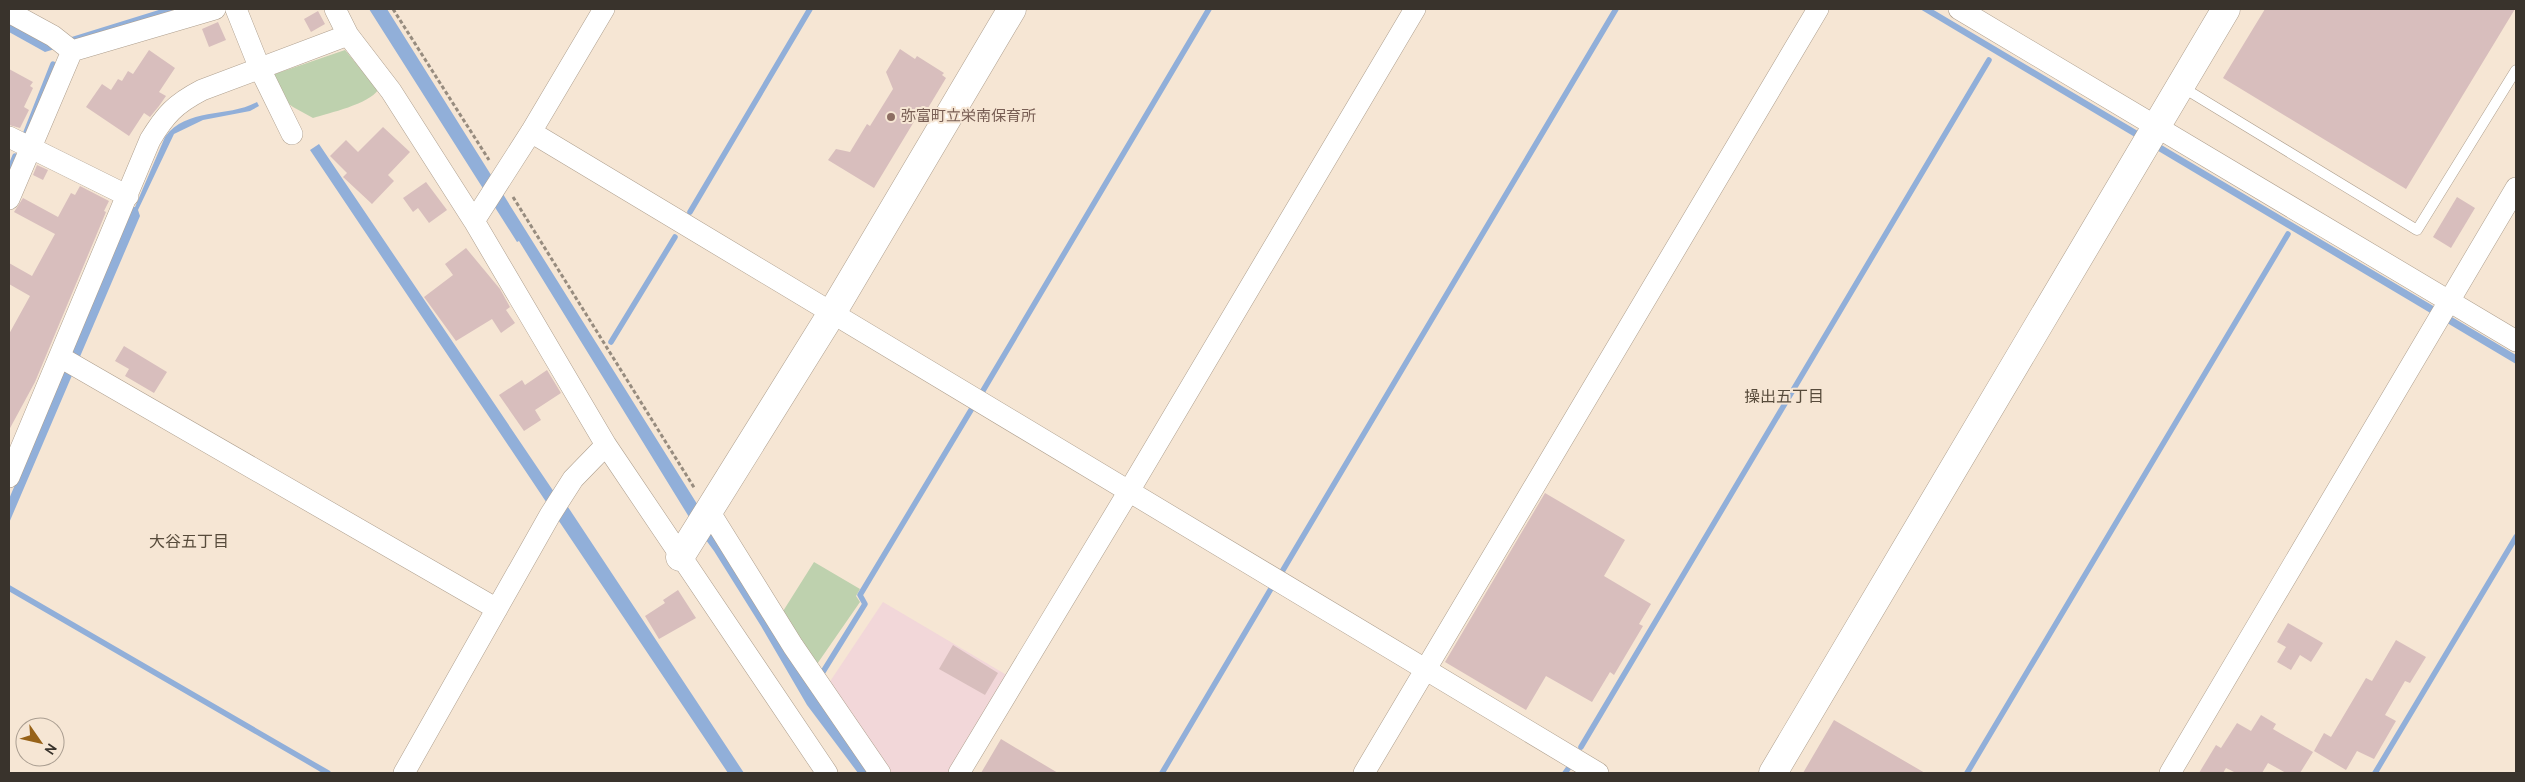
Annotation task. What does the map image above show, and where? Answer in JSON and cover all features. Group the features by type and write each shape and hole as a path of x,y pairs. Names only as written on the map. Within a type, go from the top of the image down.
{"street":[{"path":"72,51 215,9"},
{"path":"236,9 260,68 292,134"},
{"path":"334,9 348,35 391,91 474,221 606,445 688,545 827,773"},
{"path":"474,221 531,132 604,9"},
{"path":"688,545 832,313 1012,9"},
{"path":"958,773 1129,491 1415,9"},
{"path":"1364,773 1818,9"},
{"path":"1959,9 2157,126 2442,312 2516,341"},
{"path":"1773,773 2226,9"},
{"path":"9,12 54,36 72,51"},
{"path":"9,477 150,140 169,111 180,101 202,90 348,35"},
{"path":"9,200 72,51"},
{"path":"531,132 1598,773"},
{"path":"9,137 128,196"},
{"path":"2170,773 2516,188"},
{"path":"60,357 497,609"},
{"path":"404,773 550,515 573,479 606,445"},
{"path":"709,511 793,646 880,773"}],"lane":[{"path":"2181,86 2417,230 2516,70"}],"path":[{"path":"393,9 709,511"}],"shaded area":[{"path":"883,602 1010,677 950,773 888,773 829,683"}],"green space":[{"path":"345,50 378,90 366,100 313,118 293,107 274,93 275,74"},
{"path":"814,562 860,589 856,596 860,602 815,667 780,616"}],"water":[{"path":"162,9 184,9 45,52 9,32 9,22 49,44"},
{"path":"369,9 387,9 699,507 871,773 858,773 807,705 761,626 714,551 689,517 519,241 517,242"},
{"path":"1920,9 1932,9 2516,355 2516,364"},
{"path":"257,102 259,106 250,111 203,120 174,134 138,210 140,216 9,523 9,499 132,207 135,207 165,137 185,121 208,114 246,107"},
{"path":"319,144 556,495 566,504 744,773 728,773 310,150"}],"building":[{"path":"2265,9 2515,9 2406,189 2223,78"},
{"path":"318,11 325,24 311,32 304,19"},
{"path":"218,22 226,40 209,47 202,29"},
{"path":"900,49 915,59 917,56 944,73 942,75 946,78 922,118 918,115 874,188 828,160 836,149 850,152 867,124 870,126 893,89 886,72"},
{"path":"149,50 175,68 159,92 166,96 150,117 144,113 129,136 86,107 102,84 111,90 118,79 122,81 128,71 133,74"},
{"path":"9,69 33,82 30,86 33,88 24,107 29,110 20,128 9,125"},
{"path":"383,127 410,152 388,175 394,181 372,204 343,177 347,173 330,156 346,140 358,152"},
{"path":"37,165 48,170 43,180 33,175"},
{"path":"426,182 447,210 429,223 418,208 413,212 403,198"},
{"path":"80,186 109,201 104,211 106,212 35,382 9,430 9,334 30,296 9,284 9,263 32,276 55,234 14,212 23,198 58,217 71,193 75,195"},
{"path":"2457,197 2475,208 2451,248 2433,237"},
{"path":"466,248 500,289 510,307 506,310 515,323 501,333 492,319 456,341 424,297 453,275 445,264"},
{"path":"124,346 167,372 154,393 125,376 129,369 115,361"},
{"path":"547,370 561,393 535,410 541,420 524,431 499,395 522,380 525,385"},
{"path":"1545,493 1625,540 1604,576 1651,604 1639,624 1643,626 1614,675 1610,672 1592,702 1546,676 1526,710 1445,662"},
{"path":"678,590 696,618 659,639 645,616 665,603 663,600"},
{"path":"2288,623 2323,643 2311,662 2300,655 2291,670 2277,662 2286,647 2277,642"},
{"path":"2396,640 2426,657 2410,683 2405,681 2385,715 2396,721 2374,759 2357,751 2346,770 2314,751 2324,733 2331,737 2366,678 2372,681"},
{"path":"953,645 998,673 985,695 939,669"},
{"path":"2261,715 2276,724 2273,729 2313,752 2300,773 2286,773 2268,763 2262,773 2236,773 2226,768 2223,773 2199,773 2216,745 2221,748 2237,723 2251,731"},
{"path":"1834,720 1925,773 1803,773"},
{"path":"1001,739 1058,773 981,773"}],"waterway":[{"path":"690,212 810,9"},
{"path":"981,394 1209,9"},
{"path":"1283,570 1616,9"},
{"path":"1581,747 1989,60"},
{"path":"25,135 53,64"},
{"path":"9,171 15,156"},
{"path":"1967,773 2288,234"},
{"path":"611,342 675,237"},
{"path":"821,675 865,604 860,595 971,410"},
{"path":"2375,773 2516,537"},
{"path":"1162,773 1272,587"},
{"path":"9,588 328,773"},
{"path":"1565,773 1570,766"}],"place":[{"name":"弥富町立栄南保育所","path":"891,117"}],"district":[{"name":"操出五丁目","path":"1784,398"},
{"name":"大谷五丁目","path":"189,543"}]}
